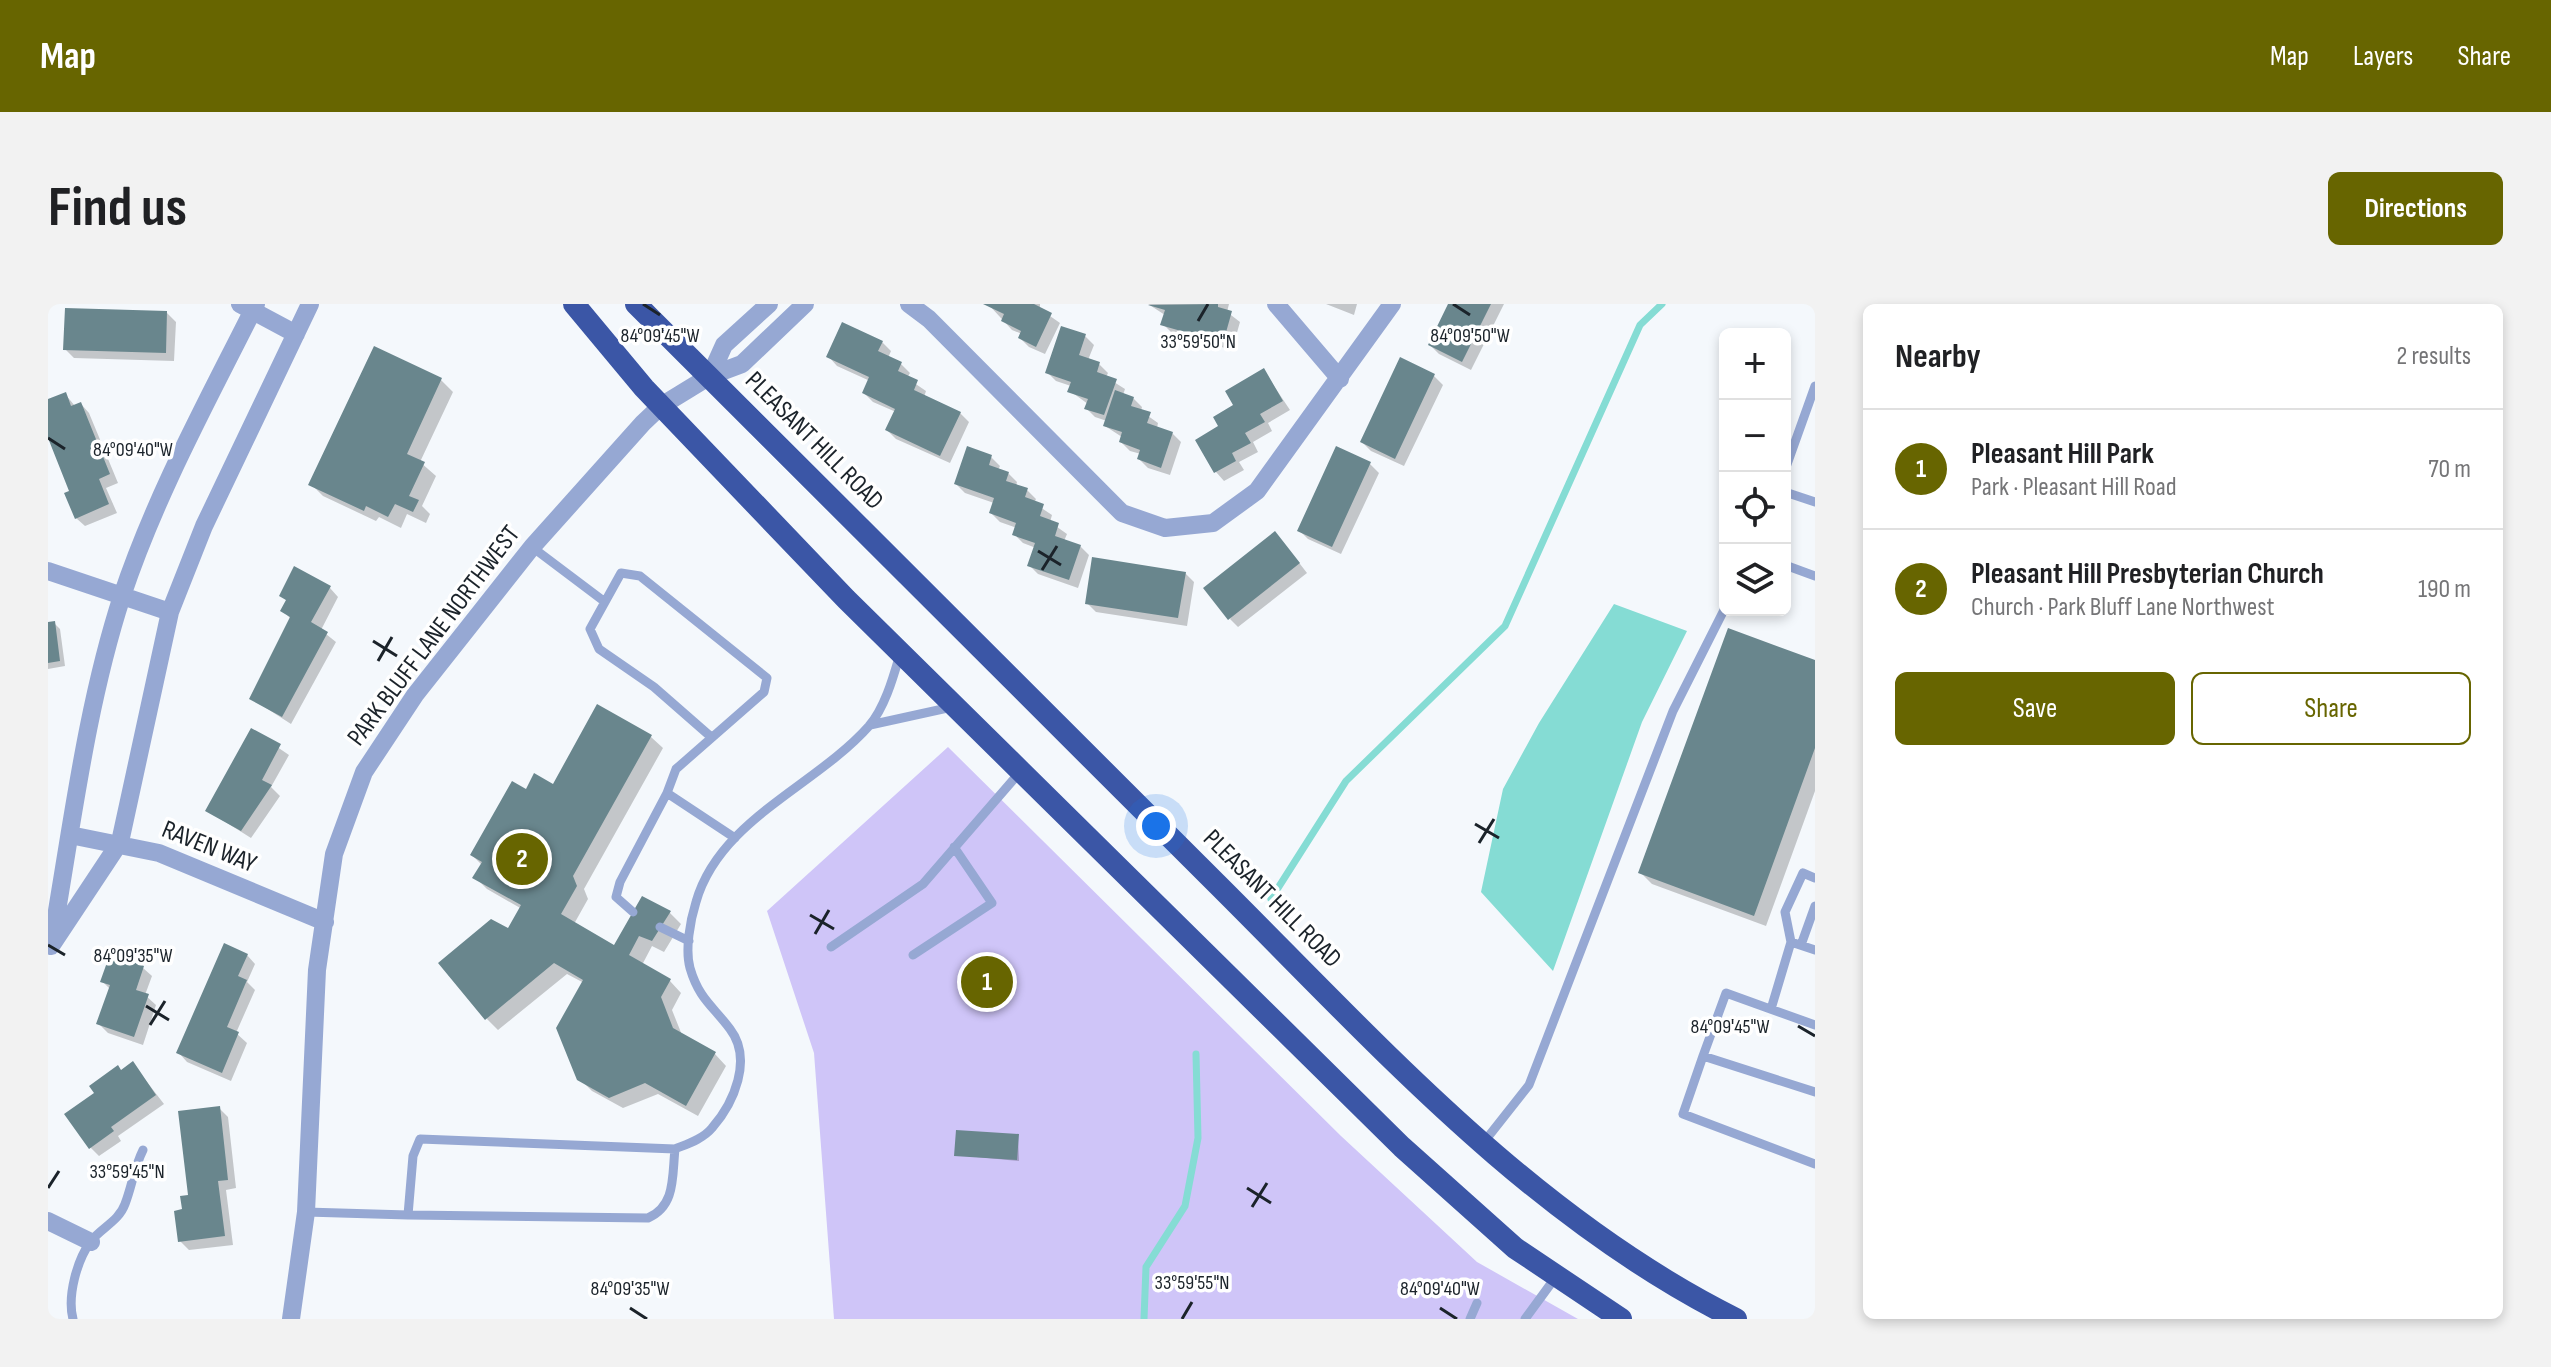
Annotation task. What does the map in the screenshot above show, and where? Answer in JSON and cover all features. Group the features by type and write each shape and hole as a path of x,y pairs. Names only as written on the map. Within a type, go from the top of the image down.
{"highway":[{"path":"574,304 661,406 900,651 1023,769 1402,1147 1476,1216 1555,1278 1621,1319"},
{"name":"PLEASANT HILL ROAD","path":"636,304 1306,973 1526,1183 1593,1235 1736,1319"}],"street":[{"path":"49,949 120,842 170,612 204,526 310,304"},
{"path":"710,376 724,345 769,304"},
{"name":"PARK BLUFF LANE NORTHWEST","path":"291,1319 306,1212 317,970 334,854 364,772 415,695 532,547 661,406 710,376 742,364 805,304"},
{"path":"909,304 929,319 1122,513 1165,528 1213,523 1257,491 1392,304"},
{"path":"1276,304 1340,379"},
{"path":"49,949 99,683 122,598 178,458 249,306 296,334"},
{"path":"48,571 170,612"},
{"name":"RAVEN WAY","path":"70,835 120,842 159,853 325,922"},
{"path":"48,1221 91,1242"}],"lane":[{"path":"1791,453 1815,386"},
{"path":"1791,494 1815,502"},
{"path":"532,547 605,602"},
{"path":"1791,567 1815,576"},
{"path":"633,912 616,897 620,882 667,793 676,769 710,736 764,692 767,678 640,576 621,573 590,629 599,649 654,687 710,736"},
{"path":"1483,1143 1529,1085 1673,711 1721,616"},
{"path":"408,1215 413,1156 420,1139 675,1149 710,1130 741,1075 740,1049 730,1029 712,1012 689,966 689,941 696,901 710,871 735,838 870,725 891,686 900,651"},
{"path":"870,725 958,706"},
{"path":"831,947 923,884 1023,769"},
{"path":"667,793 735,838"},
{"path":"913,955 992,903 954,847"},
{"path":"1796,943 1785,912 1803,873 1815,878"},
{"path":"1771,1009 1796,943 1815,906"},
{"path":"660,927 689,941"},
{"path":"1796,943 1815,950"},
{"path":"1815,1025 1726,993 1683,1114 1815,1164"},
{"path":"1703,1056 1815,1092"},
{"path":"306,1212 648,1218 662,1212 669,1200 675,1149"},
{"path":"73,1319 71,1309 75,1278 91,1242 118,1216 125,1204 143,1150"},
{"path":"1525,1319 1555,1278"},
{"path":"1470,1319 1477,1303"}],"shaded area":[{"path":"1614,604 1687,631 1642,722 1553,971 1481,892 1503,789 1539,723"},
{"path":"948,747 1341,1136 1477,1262 1578,1319 834,1319 814,1053 767,911"}],"building":[{"path":"983,304 1034,304 1052,313 1036,347 1018,338 1021,331 1001,321 1004,314"},
{"path":"1218,304 1218,307 1232,311 1223,343 1160,325 1165,310 1148,305"},
{"path":"1448,304 1491,304 1462,362 1428,345"},
{"path":"65,308 167,311 166,353 63,350"},
{"path":"842,322 883,341 878,351 902,362 898,371 918,380 914,390 961,412 940,456 885,430 895,409 862,393 869,377 826,357"},
{"path":"1061,326 1086,334 1079,355 1100,362 1097,372 1117,379 1104,415 1084,409 1088,399 1067,392 1071,382 1045,373"},
{"path":"374,346 442,378 407,454 425,462 409,496 419,500 413,512 395,504 388,517 366,506 364,511 308,485"},
{"path":"1400,357 1435,374 1395,459 1360,442"},
{"path":"1264,368 1283,401 1260,414 1265,422 1245,433 1251,443 1232,453 1236,461 1214,473 1195,440 1218,426 1213,417 1233,405 1225,391"},
{"path":"1115,390 1134,397 1131,406 1151,412 1147,423 1173,432 1161,468 1137,459 1140,450 1119,442 1122,432 1103,426"},
{"path":"66,392 71,406 81,402 110,474 99,479 109,504 75,519 64,493 69,491 48,438 48,399"},
{"path":"967,446 992,455 989,465 1009,472 1006,481 1028,488 1025,497 1044,504 1040,516 1059,523 1055,536 1081,545 1069,580 1027,566 1035,543 1012,535 1016,523 989,513 994,498 954,484"},
{"path":"1336,446 1371,462 1332,547 1297,531"},
{"path":"1275,531 1300,563 1228,620 1203,588"},
{"path":"1092,557 1186,572 1178,618 1085,604"},
{"path":"294,566 331,586 311,622 328,632 282,717 249,699 290,617 280,611 286,600 279,596"},
{"path":"55,621 60,661 48,663 48,622"},
{"path":"1728,628 1815,660 1815,748 1754,916 1638,873"},
{"path":"597,704 652,735 573,876 577,886 561,914 614,945 642,896 671,911 652,941 639,936 629,955 671,979 661,997 673,1028 716,1052 686,1106 645,1083 609,1098 577,1080 556,1028 583,980 554,963 485,1020 438,963 491,919 508,928 521,905 472,878 482,862 470,855 512,781 526,789 534,773 553,784"},
{"path":"251,728 281,744 262,780 272,785 241,831 205,811"},
{"path":"224,943 248,954 238,976 247,980 227,1027 239,1032 222,1073 176,1053"},
{"path":"110,954 144,966 136,990 149,994 134,1037 96,1024 110,985 100,982"},
{"path":"133,1061 156,1095 111,1127 114,1131 89,1149 64,1114 94,1093 89,1086 118,1065 121,1070"},
{"path":"220,1106 228,1180 218,1181 225,1236 178,1242 174,1211 182,1209 180,1196 188,1195 178,1111"},
{"path":"956,1130 1019,1134 1017,1160 954,1156"}],"waterway":[{"path":"1271,899 1346,781 1505,626 1640,325 1662,304"},
{"path":"1144,1319 1146,1267 1185,1206 1198,1138 1196,1054"}],"place":[{"name":"Pleasant Hill Presbyterian Church","path":"522,859"},
{"name":"Pleasant Hill Park","path":"987,982"}]}
